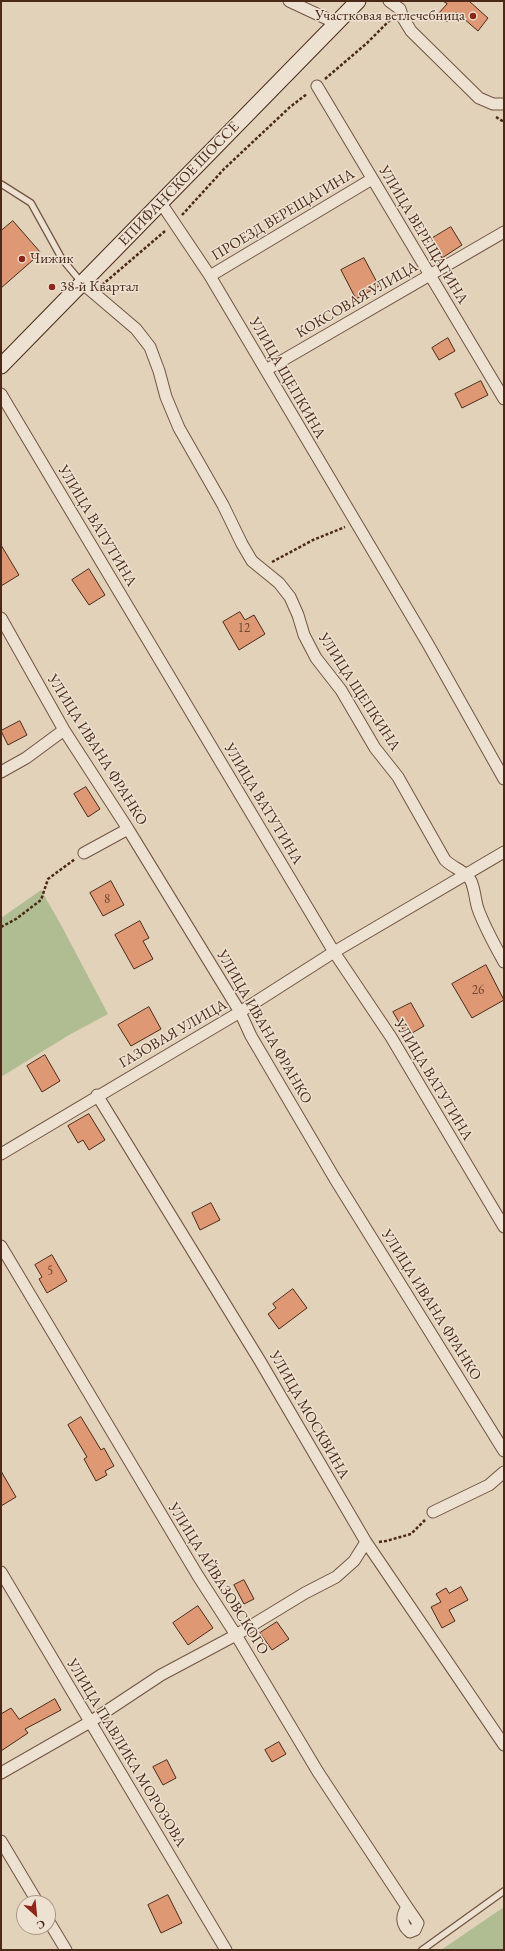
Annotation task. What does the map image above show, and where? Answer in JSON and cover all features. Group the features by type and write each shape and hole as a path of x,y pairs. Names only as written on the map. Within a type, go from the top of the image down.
{"main road":[{"name":"ЕПИФАНСКОЕ ШОССЕ","path":"1,366 87,288 161,203 358,1"}],"street":[{"path":"289,1 336,23"},
{"path":"389,1 400,9 403,18 411,31 479,98 493,104 504,104"},
{"name":"УЛИЦА ВЕРЕЩАГИНА","path":"317,86 504,399"},
{"name":"ПРОЕЗД ВЕРЕЩАГИНА","path":"210,276 372,179"},
{"name":"УЛИЦА ЩЕПКИНА","path":"161,203 210,276 266,370 355,523 428,644 504,779"},
{"name":"КОКСОВАЯ УЛИЦА","path":"266,370 504,232"},
{"name":"УЛИЦА ЩЕПКИНА","path":"87,288 136,329 150,347 159,371 166,397 179,428 223,505 252,561 278,583 290,597 304,634 316,658 341,690 375,748 398,777 445,860 453,868 466,874"},
{"name":"УЛИЦА ВАТУТИНА","path":"1,394 334,952 392,1037 504,1227"},
{"name":"УЛИЦА ИВАНА ФРАНКО","path":"1,618 64,730 128,829 240,1012 251,1036 335,1179 504,1451"},
{"path":"1,772 26,758 64,730"},
{"path":"84,853 128,829"},
{"name":"ГАЗОВАЯ УЛИЦА","path":"1,1154 97,1095 240,1012 334,952 504,852"},
{"path":"466,874 471,881 477,907 489,937 504,962"},
{"name":"УЛИЦА МОСКВИНА","path":"97,1095 260,1361 366,1542 504,1744"},
{"name":"УЛИЦА АЙВАЗОВСКОГО","path":"1,1246 198,1576 236,1635 318,1772 418,1923"},
{"path":"433,1512 489,1486 504,1472"},
{"path":"1,1773 90,1722 161,1675 236,1635 305,1593 336,1577 354,1561 366,1542"},
{"name":"УЛИЦА ПАВЛИКА МОРОЗОВА","path":"1,1572 226,1950"},
{"path":"1,1841 33,1895"},
{"path":"56,1933 66,1950"}],"lane":[{"path":"1,184 31,203 62,259 87,288"},
{"path":"422,1950 504,1891"}],"path":[{"path":"87,288 175,222 224,169 290,107 367,43 400,9"},
{"path":"261,569 313,540 355,523"},
{"path":"1,927 16,919 41,900 48,879 84,853"},
{"path":"366,1542 386,1541 411,1534 433,1512"}],"green space":[{"path":"41,890 108,1014 69,1035 1,1077 1,918"},
{"path":"504,1907 504,1950 441,1950"}],"building":[{"name":"Участковая ветлечебница","path":"443,1 469,1 488,18 478,31 456,12 447,22 438,14 447,4"},
{"path":"13,221 41,253 1,288 1,231"},
{"path":"451,227 462,245 442,258 431,239"},
{"path":"364,258 379,286 356,299 341,270"},
{"path":"448,338 455,351 439,360 432,348"},
{"path":"481,381 488,395 462,408 455,394"},
{"path":"1,545 19,575 1,586"},
{"path":"89,569 105,595 89,605 72,580"},
{"path":"240,612 245,620 254,615 265,634 239,650 223,622"},
{"path":"20,721 27,735 8,745 1,731"},
{"path":"86,787 100,809 88,817 74,794"},
{"path":"111,881 124,905 103,916 90,893"},
{"path":"140,921 149,938 143,941 153,959 134,969 115,935"},
{"path":"486,965 504,1000 472,1018 452,984"},
{"path":"411,1003 424,1026 407,1036 393,1012"},
{"path":"149,1007 161,1029 131,1046 118,1025"},
{"path":"45,1055 60,1081 42,1092 27,1066"},
{"path":"89,1114 105,1140 89,1150 83,1140 78,1143 68,1126"},
{"path":"211,1203 220,1220 200,1230 192,1213"},
{"path":"52,1255 67,1281 47,1293 39,1279 42,1277 35,1265"},
{"path":"293,1289 307,1308 279,1329 268,1314 276,1308 273,1304"},
{"path":"81,1417 101,1450 104,1448 114,1466 105,1471 107,1475 96,1481 84,1459 87,1457 68,1425"},
{"path":"1,1471 16,1497 1,1506"},
{"path":"244,1580 254,1599 244,1604 234,1585"},
{"path":"461,1587 468,1600 449,1610 455,1621 442,1628 431,1607 441,1602 436,1594 446,1588 449,1593"},
{"path":"198,1606 213,1628 188,1645 173,1623"},
{"path":"277,1622 289,1639 272,1650 260,1633"},
{"path":"55,1699 61,1710 25,1729 28,1733 1,1751 1,1714 11,1708 19,1719"},
{"path":"279,1742 286,1754 272,1762 265,1750"},
{"path":"167,1760 176,1778 163,1785 153,1767"},
{"path":"168,1895 182,1923 161,1933 148,1905"}],"place":[{"name":"Участковая ветлечебница","path":"473,16"},
{"name":"Чижик","path":"22,259"},
{"name":"38-й Квартал","path":"52,287"}]}
